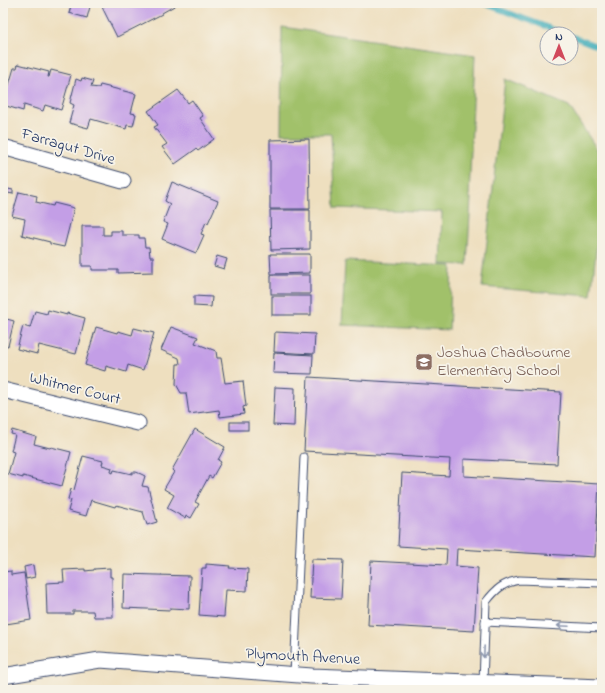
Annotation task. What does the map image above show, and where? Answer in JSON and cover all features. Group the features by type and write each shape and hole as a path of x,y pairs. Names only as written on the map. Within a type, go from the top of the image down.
{"street":[{"name":"Farragut Drive","path":"3,147 123,181"},
{"name":"Whitmer Court","path":"3,390 138,423"},
{"name":"Plymouth Avenue","path":"3,676 100,660 294,675 312,683 483,682 553,687 602,687"}],"lane":[{"path":"294,675 304,456"},
{"path":"483,682 486,602 494,592 508,582 519,580 602,583"},
{"path":"485,622 602,628"}],"green space":[{"path":"282,27 475,55 469,198 471,198 467,265 440,264 442,212 335,208 331,134 281,134"},
{"path":"505,79 569,106 602,157 602,199 591,296 482,287"},
{"path":"345,261 452,266 449,330 342,325"}],"building":[{"path":"60,3 91,3 87,18 69,13 71,6"},
{"path":"111,3 175,3 176,5 162,14 117,37 102,7"},
{"path":"18,64 49,72 48,77 51,70 71,75 61,110 45,105 43,111 24,105 23,111 3,105 14,68 17,68"},
{"path":"82,78 93,81 91,87 99,88 100,85 136,94 131,113 136,114 133,126 127,125 126,129 91,119 88,128 69,123 74,105 70,103 76,79 81,81"},
{"path":"178,90 188,103 192,100 203,116 200,118 214,139 198,151 196,149 175,164 162,147 167,144 154,127 158,125 148,111"},
{"path":"309,139 310,209 270,209 270,140"},
{"path":"172,182 218,201 208,223 206,222 201,234 204,235 196,253 162,239 168,224 163,222 170,204 165,201"},
{"path":"3,188 13,190 13,194 8,193 4,210"},
{"path":"19,192 37,196 36,202 53,206 54,203 74,208 64,247 22,235 25,219 12,216"},
{"path":"270,210 310,210 310,249 271,250"},
{"path":"82,226 103,226 103,235 111,235 111,231 122,231 122,235 139,235 139,238 144,238 145,247 149,247 150,257 153,257 153,272 118,273 118,270 92,270 92,266 82,266"},
{"path":"270,254 310,254 310,273 271,274"},
{"path":"217,256 227,259 224,269 214,266"},
{"path":"271,275 310,275 310,294 271,294"},
{"path":"194,296 212,297 211,307 194,306"},
{"path":"272,296 311,296 311,315 272,315"},
{"path":"48,310 85,318 76,354 39,345 37,354 17,349 23,326 30,328 35,311 47,314"},
{"path":"3,318 14,321 8,346 3,345"},
{"path":"96,327 117,333 118,331 132,335 134,328 154,333 143,370 128,365 126,372 106,366 105,371 85,365"},
{"path":"171,327 198,337 195,343 216,351 217,358 221,358 225,383 243,381 246,406 243,407 244,414 220,417 219,410 189,414 186,393 181,393 176,384 177,364 180,364 179,358 161,350"},
{"path":"275,332 315,334 314,354 274,352"},
{"path":"274,353 313,355 312,374 273,373"},
{"path":"308,377 561,392 557,464 464,459 464,476 599,484 595,557 457,549 456,566 478,568 474,631 368,625 371,561 446,565 447,549 398,546 402,473 449,476 450,459 304,451"},
{"path":"275,387 295,388 294,426 273,425"},
{"path":"230,422 248,422 248,430 230,430"},
{"path":"195,429 225,447 218,460 221,462 212,478 209,476 195,502 199,504 191,518 186,515 185,518 167,508 174,495 164,489 174,472 172,470"},
{"path":"12,430 36,437 34,444 71,452 62,486 23,476 23,478 8,474 14,452 11,451 15,435 11,434"},
{"path":"83,456 103,461 102,465 112,468 111,472 113,473 114,470 132,474 132,472 136,472 145,476 142,486 148,487 157,522 147,525 143,512 116,505 115,507 91,500 86,516 68,511 71,500 68,499 71,489 74,490"},
{"path":"312,559 343,560 341,599 310,598"},
{"path":"206,564 230,566 229,568 248,569 247,591 226,590 224,617 199,615 202,568 206,568"},
{"path":"33,565 35,577 26,579 24,567"},
{"path":"110,568 110,577 112,577 113,617 94,617 93,611 73,611 73,614 47,614 46,583 64,582 63,570 85,569 85,571"},
{"path":"11,571 11,575 24,573 31,620 6,624 3,608 3,572"},
{"path":"124,574 190,576 189,609 170,608 170,610 123,608"}],"waterway":[{"path":"482,3 544,26"},
{"path":"579,39 602,48"}],"place":[{"name":"Joshua Chadbourne Elementary School","path":"424,362"}]}
